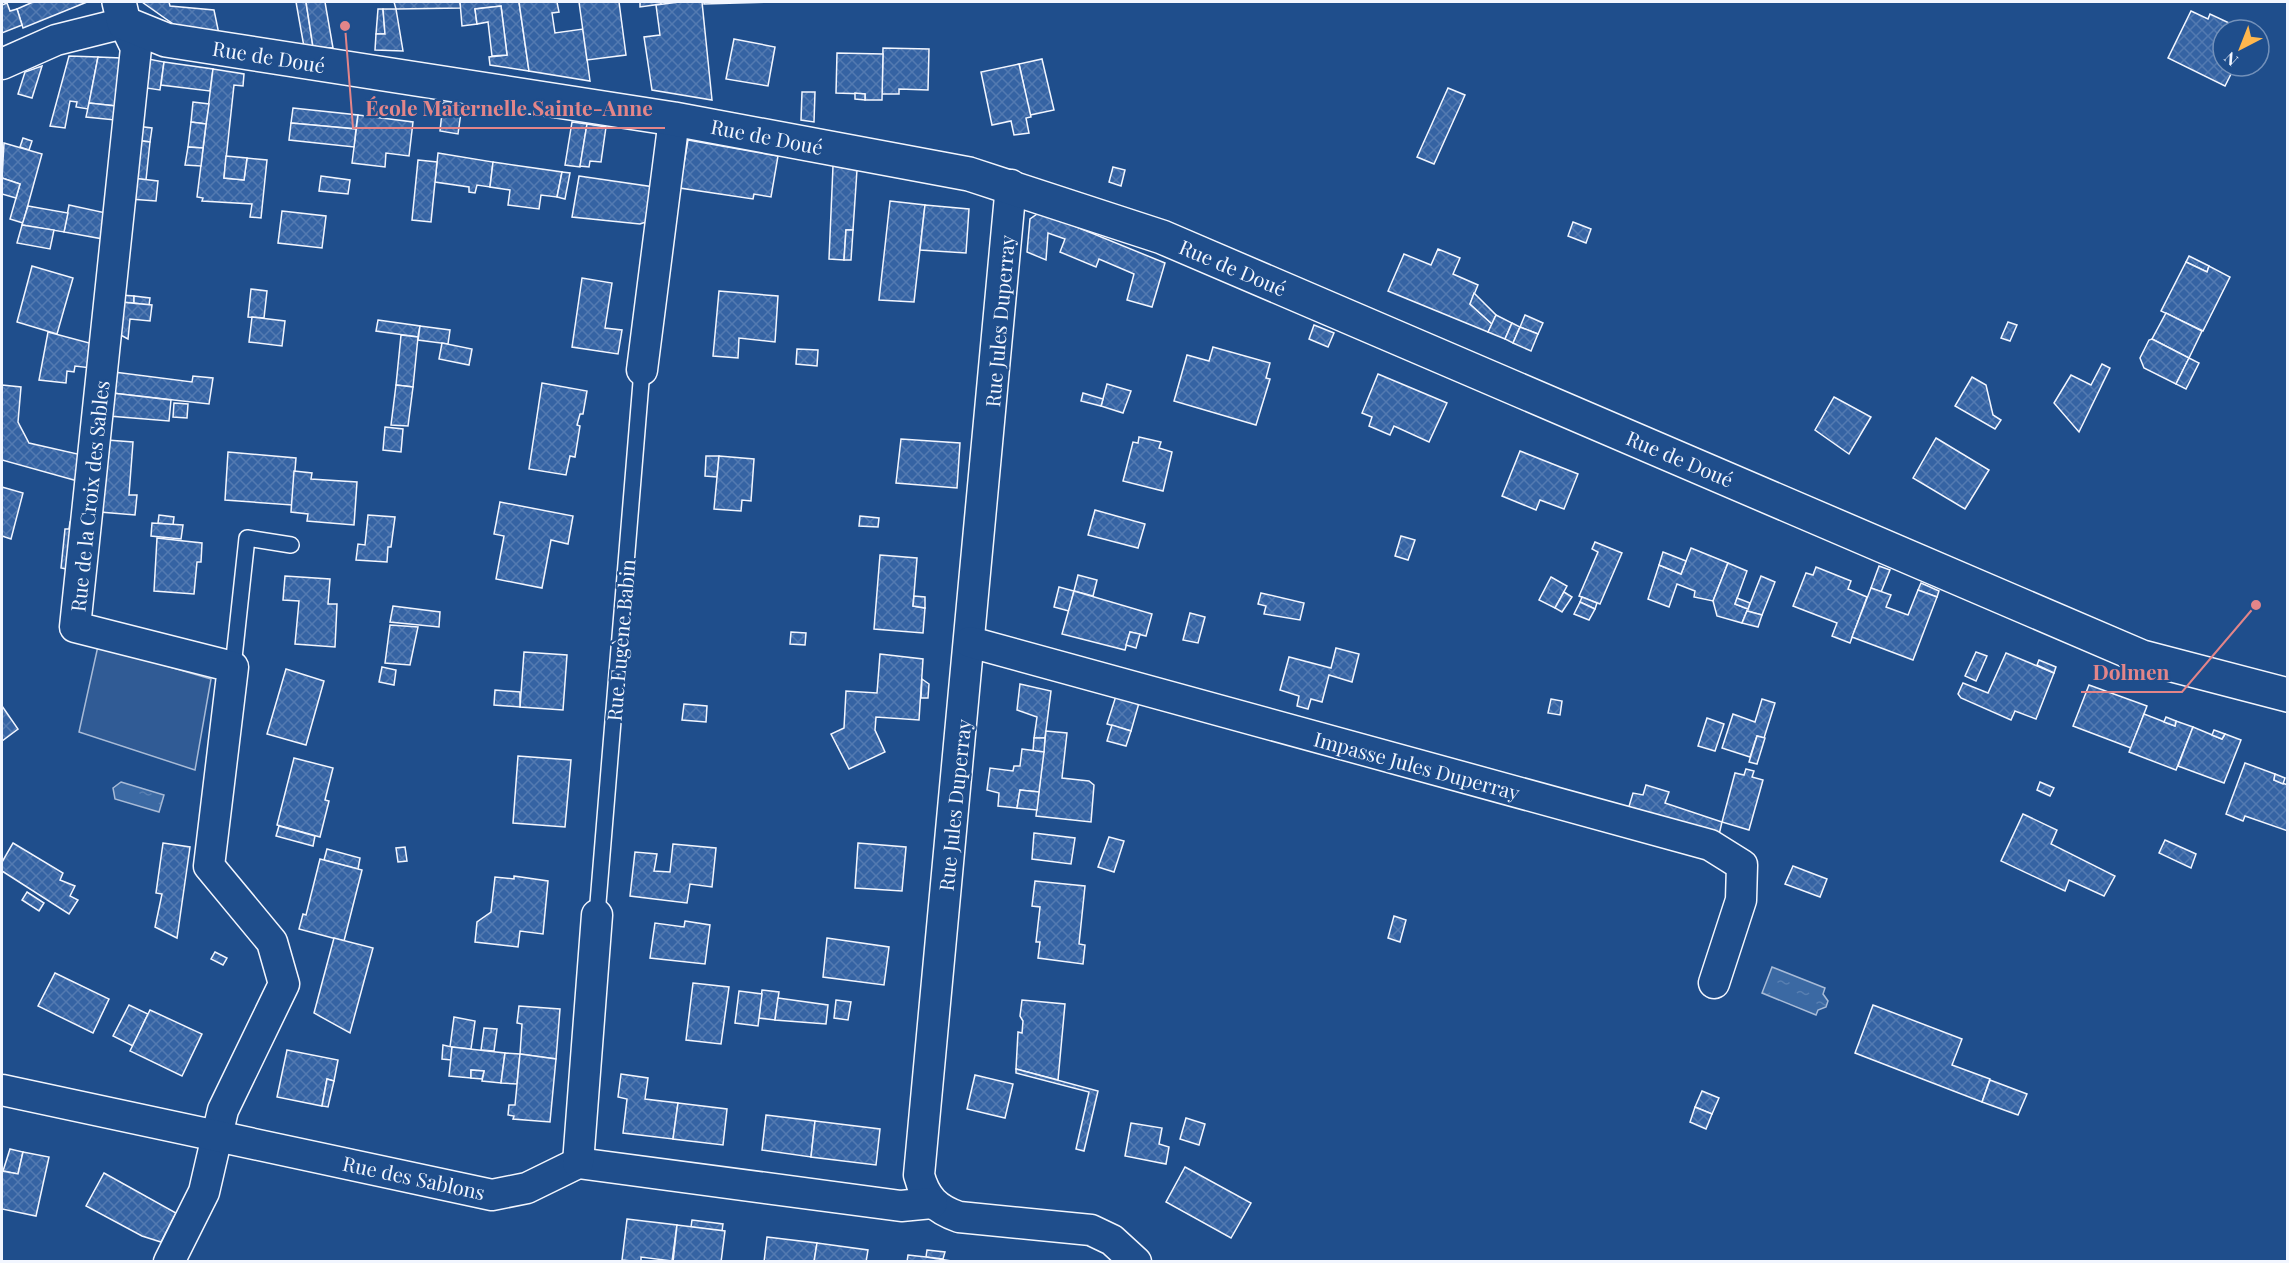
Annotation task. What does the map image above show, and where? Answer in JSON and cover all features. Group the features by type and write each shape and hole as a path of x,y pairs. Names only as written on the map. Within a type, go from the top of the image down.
{"street":[{"path":"2,64 122,12"},
{"name":"Rue de Doué","path":"122,12 166,40 674,118 969,174 1011,185 1162,237 2142,657 2288,695"},
{"name":"Rue de la Croix des Sables","path":"122,12 136,48 75,627 233,667"},
{"name":"Rue Eugène Babin","path":"642,370 674,118"},
{"name":"Rue Jules Duperray","path":"932,1203 923,1190 918,1160 970,642 1011,185"},
{"name":"Impasse Jules Duperray","path":"970,642 1710,845 1742,865 1741,900 1714,983"},
{"path":"169,1262 204,1192 224,1110 284,984 272,942 209,866 233,667"},
{"name":"Rue Eugène Babin","path":"578,1163 597,915"},
{"name":"Rue des Sablons","path":"2,1090 492,1195 527,1188 578,1163"},
{"path":"578,1163 901,1206 932,1203 943,1212 959,1217 1091,1230 1112,1240 1136,1262"}],"lane":[{"name":"Rue Eugène Babin","path":"597,915 642,370"},
{"path":"233,667 247,538 291,545"}],"shaded area":[{"path":"98,646 211,679 195,770 79,732"}],"water":[{"path":"121,782 164,795 159,812 115,799 113,788"},
{"path":"1772,967 1825,988 1823,994 1828,1001 1826,1007 1818,1010 1816,1015 1762,993"}],"building":[{"path":"33,2 87,2 23,28 17,9"},
{"path":"142,2 169,2 170,6 214,10 220,39 186,33"},
{"path":"296,2 306,2 313,47 304,47"},
{"path":"306,2 325,2 333,48 313,47"},
{"path":"394,2 460,2 461,8 396,9"},
{"path":"460,2 519,2 529,71 490,65 489,57 507,55 501,6 475,9 477,24 462,26"},
{"path":"519,2 557,2 559,12 552,13 555,33 583,29 590,81 529,71"},
{"path":"579,2 619,2 626,55 587,60"},
{"path":"640,2 661,2 661,4 640,7"},
{"path":"702,2 712,100 652,90 644,37 660,35 656,5"},
{"path":"704,2 770,2 704,4"},
{"path":"7,3 10,11 17,9 22,25 2,33 2,5"},
{"path":"501,6 507,55 492,56 488,22 477,24 475,9"},
{"path":"378,9 383,9 385,34 376,34"},
{"path":"383,9 396,9 403,51 375,50 376,34 385,34"},
{"path":"2191,11 2208,19 2210,14 2218,18 2211,18 2211,78 2229,78 2225,86 2168,58"},
{"path":"734,39 775,47 768,86 726,79"},
{"path":"883,48 929,49 928,90 899,89 899,94 882,94"},
{"path":"837,53 883,54 882,100 865,100 865,94 836,93"},
{"path":"69,56 98,57 88,109 76,107 77,102 70,101 65,128 50,126"},
{"path":"98,57 121,58 116,106 89,103"},
{"path":"143,58 164,62 160,90 147,88 146,94"},
{"path":"1042,59 1054,110 1030,115 1019,64"},
{"path":"164,62 213,69 210,91 161,85"},
{"path":"1019,64 1031,117 1026,118 1029,133 1014,135 1011,121 992,125 981,72"},
{"path":"42,66 32,98 18,94 25,72"},
{"path":"213,69 244,74 243,86 234,85 224,178 244,180 247,158 267,160 261,218 250,217 252,204 202,201 203,198 197,197"},
{"path":"1448,88 1465,95 1434,164 1417,157"},
{"path":"802,92 815,92 814,122 801,120"},
{"path":"855,93 865,94 865,100 855,99"},
{"path":"193,102 209,104 206,124 191,122"},
{"path":"89,103 116,106 115,120 86,117"},
{"path":"443,103 462,105 458,134 440,131"},
{"path":"293,108 358,115 356,129 291,123"},
{"path":"358,115 413,122 409,156 386,153 385,167 352,163"},
{"path":"191,122 206,124 203,148 188,147"},
{"path":"572,122 587,124 580,167 565,165"},
{"path":"291,123 356,129 354,147 289,140"},
{"path":"587,124 606,127 601,162 590,161 589,167 580,166"},
{"path":"136,126 152,128 150,142 135,140"},
{"path":"23,138 32,141 29,150 20,147"},
{"path":"135,140 150,142 146,180 132,178"},
{"path":"688,140 778,156 771,197 754,194 753,199 680,188"},
{"path":"4,143 42,154 23,223 10,219 20,184 2,178"},
{"path":"188,147 203,148 201,166 185,165"},
{"path":"438,153 493,162 490,187 477,185 475,193 469,192 469,187 435,182"},
{"path":"226,156 247,158 244,180 224,178"},
{"path":"418,160 437,162 431,222 412,220"},
{"path":"493,162 562,172 557,197 541,195 539,209 508,205 510,190 490,187"},
{"path":"833,166 857,170 853,230 846,230 844,260 829,259"},
{"path":"1113,167 1125,170 1121,186 1109,182"},
{"path":"562,172 570,173 565,199 557,197"},
{"path":"321,176 350,180 348,194 319,191"},
{"path":"579,176 654,187 652,220 640,224 572,217"},
{"path":"2,178 20,184 16,198 2,194"},
{"path":"132,178 158,181 156,201 130,199"},
{"path":"890,201 925,205 914,302 879,300"},
{"path":"69,205 106,213 103,239 64,232"},
{"path":"925,205 969,209 966,253 920,250"},
{"path":"28,206 68,213 64,232 22,225"},
{"path":"282,211 326,216 322,248 278,243"},
{"path":"1040,212 1165,263 1152,307 1127,300 1134,274 1099,259 1096,267 1060,252 1065,239 1048,233 1046,260 1027,252 1030,219"},
{"path":"1573,222 1591,229 1586,243 1568,236"},
{"path":"22,225 54,230 50,249 17,243"},
{"path":"846,230 853,230 851,260 844,260"},
{"path":"1438,249 1460,258 1453,274 1478,285 1470,304 1492,324 1488,332 1388,291 1404,254 1431,265"},
{"path":"2189,256 2209,266 2207,272 2186,262"},
{"path":"2186,262 2207,272 2209,266 2230,277 2203,331 2161,311"},
{"path":"32,266 73,278 57,334 17,322"},
{"path":"582,278 612,283 605,328 622,330 618,354 572,347"},
{"path":"251,289 267,291 264,318 248,317"},
{"path":"719,291 778,296 775,342 739,338 738,358 713,356"},
{"path":"1474,293 1496,315 1492,324 1470,304"},
{"path":"121,295 134,296 134,303 120,302"},
{"path":"134,296 150,298 149,305 134,303"},
{"path":"120,302 152,305 150,321 130,319 128,339 117,333"},
{"path":"2166,313 2202,331 2189,358 2152,339"},
{"path":"1496,315 1512,323 1505,339 1488,332"},
{"path":"1525,315 1543,323 1538,334 1520,327"},
{"path":"252,317 285,321 282,346 249,342"},
{"path":"378,320 420,326 418,337 376,331"},
{"path":"2008,322 2017,325 2010,341 2001,338"},
{"path":"1512,323 1520,327 1513,343 1505,339"},
{"path":"1314,325 1334,333 1328,347 1309,339"},
{"path":"420,326 450,330 448,344 418,340"},
{"path":"1520,327 1538,334 1531,351 1513,343"},
{"path":"48,332 93,344 91,368 75,366 74,372 67,371 66,383 39,380"},
{"path":"401,335 418,337 413,387 396,385"},
{"path":"2152,339 2189,358 2176,384 2144,368 2140,358 2149,340"},
{"path":"442,343 472,349 469,365 439,359"},
{"path":"1213,347 1270,363 1266,378 1270,379 1256,425 1174,401 1187,355 1209,361"},
{"path":"797,349 818,350 817,366 796,364"},
{"path":"2189,358 2199,363 2186,389 2176,384"},
{"path":"2102,364 2110,368 2079,432 2054,403 2071,375 2091,385"},
{"path":"114,372 192,382 193,376 213,378 209,404 112,393"},
{"path":"1378,374 1447,403 1429,442 1394,426 1390,435 1369,426 1372,417 1362,413"},
{"path":"1972,377 1986,385 1993,415 2001,420 1995,429 1955,406"},
{"path":"542,383 587,391 583,414 580,414 577,425 580,426 575,457 570,456 566,475 529,469"},
{"path":"1107,384 1131,391 1123,413 1101,406"},
{"path":"2,385 21,387 18,422 29,443 82,455 81,482 2,460"},
{"path":"396,385 413,387 408,426 391,425"},
{"path":"112,393 171,400 169,421 109,416"},
{"path":"1083,393 1103,399 1101,406 1081,401"},
{"path":"1834,397 1871,417 1849,454 1815,430"},
{"path":"174,403 188,404 187,418 173,417"},
{"path":"385,427 403,429 401,452 383,450"},
{"path":"1139,437 1161,442 1159,448 1172,452 1163,491 1123,481 1133,442 1138,443"},
{"path":"1936,438 1989,470 1965,509 1913,478"},
{"path":"901,439 960,443 957,488 896,483"},
{"path":"107,440 133,442 129,495 137,495 135,515 100,512"},
{"path":"1520,451 1578,474 1564,509 1540,500 1536,510 1502,496"},
{"path":"228,452 296,458 292,505 225,500"},
{"path":"706,456 719,456 717,477 705,476"},
{"path":"719,456 754,459 751,501 742,500 741,511 714,509"},
{"path":"294,471 312,473 311,479 357,482 354,525 307,521 308,514 291,512"},
{"path":"2,487 23,493 11,539 2,536"},
{"path":"500,502 573,516 568,544 551,540 542,588 496,579 504,536 494,534"},
{"path":"1095,510 1145,524 1138,548 1088,535"},
{"path":"159,515 174,517 173,525 158,523"},
{"path":"368,515 395,517 387,562 356,560 358,544 365,545"},
{"path":"860,516 879,518 878,527 859,526"},
{"path":"70,522 76,523 71,570 61,568 65,529 69,529"},
{"path":"152,523 183,525 181,539 151,536"},
{"path":"1401,536 1415,540 1408,560 1395,556"},
{"path":"157,538 202,543 201,562 197,562 194,594 154,591"},
{"path":"1595,542 1622,553 1600,604 1579,596 1598,552 1592,549"},
{"path":"1691,548 1728,563 1713,601 1694,597 1695,591 1677,584 1669,607 1648,599 1659,565 1681,574"},
{"path":"1663,552 1686,561 1681,574 1659,565"},
{"path":"880,555 917,558 913,606 925,608 923,633 874,629"},
{"path":"1728,563 1747,571 1735,604 1748,609 1761,576 1775,582 1762,615 1747,611 1742,623 1717,616 1713,601"},
{"path":"1879,566 1890,570 1881,592 1871,588"},
{"path":"1816,567 1851,581 1848,589 1867,597 1850,643 1832,636 1837,623 1793,606 1806,573 1813,575"},
{"path":"1078,575 1097,580 1093,596 1074,591"},
{"path":"285,576 330,579 328,604 337,604 335,647 295,644 299,601 283,600"},
{"path":"1551,577 1567,586 1555,608 1539,600"},
{"path":"1921,583 1939,591 1937,597 1918,590"},
{"path":"1059,587 1074,591 1069,611 1054,607"},
{"path":"1871,588 1891,595 1886,607 1908,615 1918,590 1937,597 1913,660 1852,637"},
{"path":"1074,591 1152,614 1146,636 1130,632 1125,650 1062,634"},
{"path":"1564,592 1572,597 1562,612 1555,608"},
{"path":"1261,593 1304,603 1300,620 1264,614 1266,606 1258,604"},
{"path":"914,596 925,597 925,608 913,606"},
{"path":"1582,597 1597,603 1595,609 1580,602"},
{"path":"1737,598 1750,603 1748,609 1735,604"},
{"path":"1580,602 1595,609 1589,620 1574,614"},
{"path":"393,606 440,612 439,627 390,622"},
{"path":"1747,611 1762,615 1758,627 1742,623"},
{"path":"1190,613 1205,617 1198,643 1183,640"},
{"path":"390,625 418,627 410,665 385,663"},
{"path":"791,632 806,633 805,645 790,644"},
{"path":"1130,632 1140,634 1136,648 1126,645"},
{"path":"1336,648 1359,654 1352,682 1329,675 1322,702 1311,699 1308,709 1297,706 1299,696 1280,690 1289,657 1331,668"},
{"path":"524,652 567,655 563,710 520,707"},
{"path":"1976,652 1987,656 1976,681 1965,676"},
{"path":"2006,653 2054,673 2036,719 2015,711 2011,720 1961,698 1958,694 1963,683 1988,693"},
{"path":"880,654 923,659 919,720 876,717 875,730 885,752 849,769 831,734 844,728 846,691 877,693"},
{"path":"2039,660 2056,667 2054,673 2037,665"},
{"path":"382,667 396,670 394,685 379,682"},
{"path":"286,669 324,681 306,745 267,734"},
{"path":"922,679 929,684 928,698 921,698"},
{"path":"1020,684 1051,691 1045,738 1034,738 1037,717 1017,710"},
{"path":"2089,685 2147,706 2131,748 2073,726"},
{"path":"495,690 520,692 520,707 494,705"},
{"path":"1116,696 1139,703 1131,731 1107,724"},
{"path":"1551,699 1562,701 1560,715 1548,713"},
{"path":"1762,699 1775,703 1764,738 1757,736 1750,757 1722,748 1733,714 1755,722"},
{"path":"684,704 707,706 706,722 682,720"},
{"path":"2,706 18,729 2,741"},
{"path":"2144,714 2175,726 2176,721 2193,727 2176,770 2129,752"},
{"path":"2166,717 2176,721 2175,726 2164,722"},
{"path":"1707,718 1724,724 1715,751 1698,746"},
{"path":"1112,725 1131,731 1126,746 1107,741"},
{"path":"2193,727 2222,739 2225,734 2241,740 2224,783 2178,766"},
{"path":"2214,730 2225,734 2222,739 2212,735"},
{"path":"1046,731 1067,733 1062,778 1089,781 1094,785 1091,822 1036,816"},
{"path":"1757,736 1765,738 1757,764 1749,762"},
{"path":"1034,738 1045,738 1044,752 1033,751"},
{"path":"1022,749 1044,752 1039,792 1020,790 1017,808 998,806 999,793 987,790 990,768 1013,771 1014,766 1020,766"},
{"path":"518,756 571,760 565,827 513,823"},
{"path":"294,758 333,768 325,800 329,801 320,837 277,825"},
{"path":"2245,763 2275,774 2274,780 2288,785 2288,831 2245,816 2243,821 2226,814"},
{"path":"1746,769 1754,771 1752,777 1763,780 1749,830 1722,822 1735,773 1744,775"},
{"path":"2275,774 2285,778 2283,784 2274,780"},
{"path":"2040,782 2054,788 2050,796 2037,790"},
{"path":"1646,785 1669,792 1665,803 1722,822 1718,839 1627,813 1633,793 1643,795"},
{"path":"1020,790 1039,792 1037,810 1017,808"},
{"path":"2023,814 2057,830 2051,844 2115,876 2104,896 2069,880 2065,891 2001,861"},
{"path":"279,826 315,836 313,846 276,836"},
{"path":"1034,833 1075,838 1071,864 1032,859"},
{"path":"1109,837 1124,841 1114,872 1098,867"},
{"path":"2165,840 2196,854 2191,868 2159,853"},
{"path":"13,843 63,873 60,880 75,886 70,896 78,900 69,914 2,871 2,862"},
{"path":"163,843 190,847 177,938 155,927 162,894 156,893"},
{"path":"858,843 906,847 902,891 855,888"},
{"path":"673,844 716,848 712,887 690,884 687,903 630,896 635,852 657,854 654,871 670,872"},
{"path":"405,847 407,861 398,862 396,848"},
{"path":"327,849 360,858 358,869 324,860"},
{"path":"320,859 362,870 344,941 299,929 303,914 306,915"},
{"path":"1793,866 1827,879 1820,897 1785,884"},
{"path":"514,876 548,881 543,934 520,931 518,947 475,942 477,922 491,912 495,877 514,879"},
{"path":"1035,881 1085,886 1079,944 1085,945 1083,964 1038,958 1040,942 1036,942 1040,907 1032,906"},
{"path":"27,892 44,903 39,911 22,900"},
{"path":"1394,916 1406,920 1400,942 1388,938"},
{"path":"685,921 710,925 705,964 650,958 655,923 684,927"},
{"path":"334,938 373,948 350,1033 314,1013"},
{"path":"827,938 889,947 884,985 823,977"},
{"path":"215,952 227,958 223,965 211,959"},
{"path":"55,973 109,999 93,1033 38,1006"},
{"path":"693,983 729,987 721,1044 686,1040"},
{"path":"762,990 779,992 775,1020 759,1018"},
{"path":"739,991 762,994 758,1026 735,1023"},
{"path":"778,998 828,1005 826,1024 775,1020"},
{"path":"836,1000 851,1002 848,1020 834,1018"},
{"path":"1022,1000 1065,1004 1058,1080 1016,1069 1018,1032 1022,1033 1023,1021 1020,1016"},
{"path":"129,1005 148,1014 133,1046 113,1036"},
{"path":"1873,1005 1962,1039 1952,1065 1990,1079 1982,1102 1855,1053"},
{"path":"519,1006 560,1009 556,1059 520,1054 522,1024 517,1023"},
{"path":"150,1010 202,1034 182,1076 130,1051"},
{"path":"454,1017 475,1021 471,1049 450,1047"},
{"path":"484,1028 497,1029 494,1051 481,1050"},
{"path":"443,1045 452,1047 451,1060 442,1059"},
{"path":"452,1047 505,1053 501,1083 482,1081 484,1071 471,1070 471,1078 449,1076"},
{"path":"287,1050 338,1060 334,1081 327,1079 322,1106 277,1097"},
{"path":"505,1053 520,1054 517,1084 501,1083"},
{"path":"520,1054 556,1059 550,1122 513,1119 514,1116 508,1115 509,1105 515,1105"},
{"path":"1016,1069 1098,1091 1084,1151 1076,1149 1089,1092 1016,1073"},
{"path":"471,1070 484,1071 482,1079 471,1078"},
{"path":"621,1074 648,1078 645,1099 678,1103 673,1139 623,1133 627,1099 618,1097"},
{"path":"975,1075 1013,1084 1005,1118 967,1109"},
{"path":"327,1079 334,1081 328,1107 322,1106"},
{"path":"1990,1080 2027,1094 2018,1115 1982,1102"},
{"path":"1702,1091 1719,1098 1712,1114 1695,1107"},
{"path":"678,1103 727,1109 723,1145 673,1139"},
{"path":"1695,1107 1712,1114 1706,1129 1690,1122"},
{"path":"766,1115 815,1121 811,1157 762,1150"},
{"path":"1186,1118 1205,1124 1199,1145 1180,1139"},
{"path":"815,1121 880,1129 876,1165 811,1157"},
{"path":"1131,1123 1162,1128 1159,1144 1169,1147 1166,1164 1125,1156"},
{"path":"10,1149 23,1152 18,1174 3,1171"},
{"path":"23,1152 49,1157 36,1216 2,1209 2,1171 18,1174"},
{"path":"1185,1167 1251,1203 1231,1238 1166,1202"},
{"path":"104,1173 176,1213 161,1242 142,1236 86,1206"},
{"path":"627,1219 677,1225 672,1261 641,1257 641,1262 622,1260"},
{"path":"692,1220 723,1224 722,1231 691,1227"},
{"path":"677,1225 725,1231 721,1262 673,1262"},
{"path":"767,1237 817,1243 814,1262 764,1262"},
{"path":"817,1243 868,1250 866,1262 814,1262"},
{"path":"927,1250 945,1252 943,1259 926,1257"},
{"path":"908,1255 926,1257 958,1262 907,1262"}],"place":[{"name":"École Maternelle Sainte-Anne","path":"345,26"},
{"name":"Dolmen","path":"2256,605"}]}
